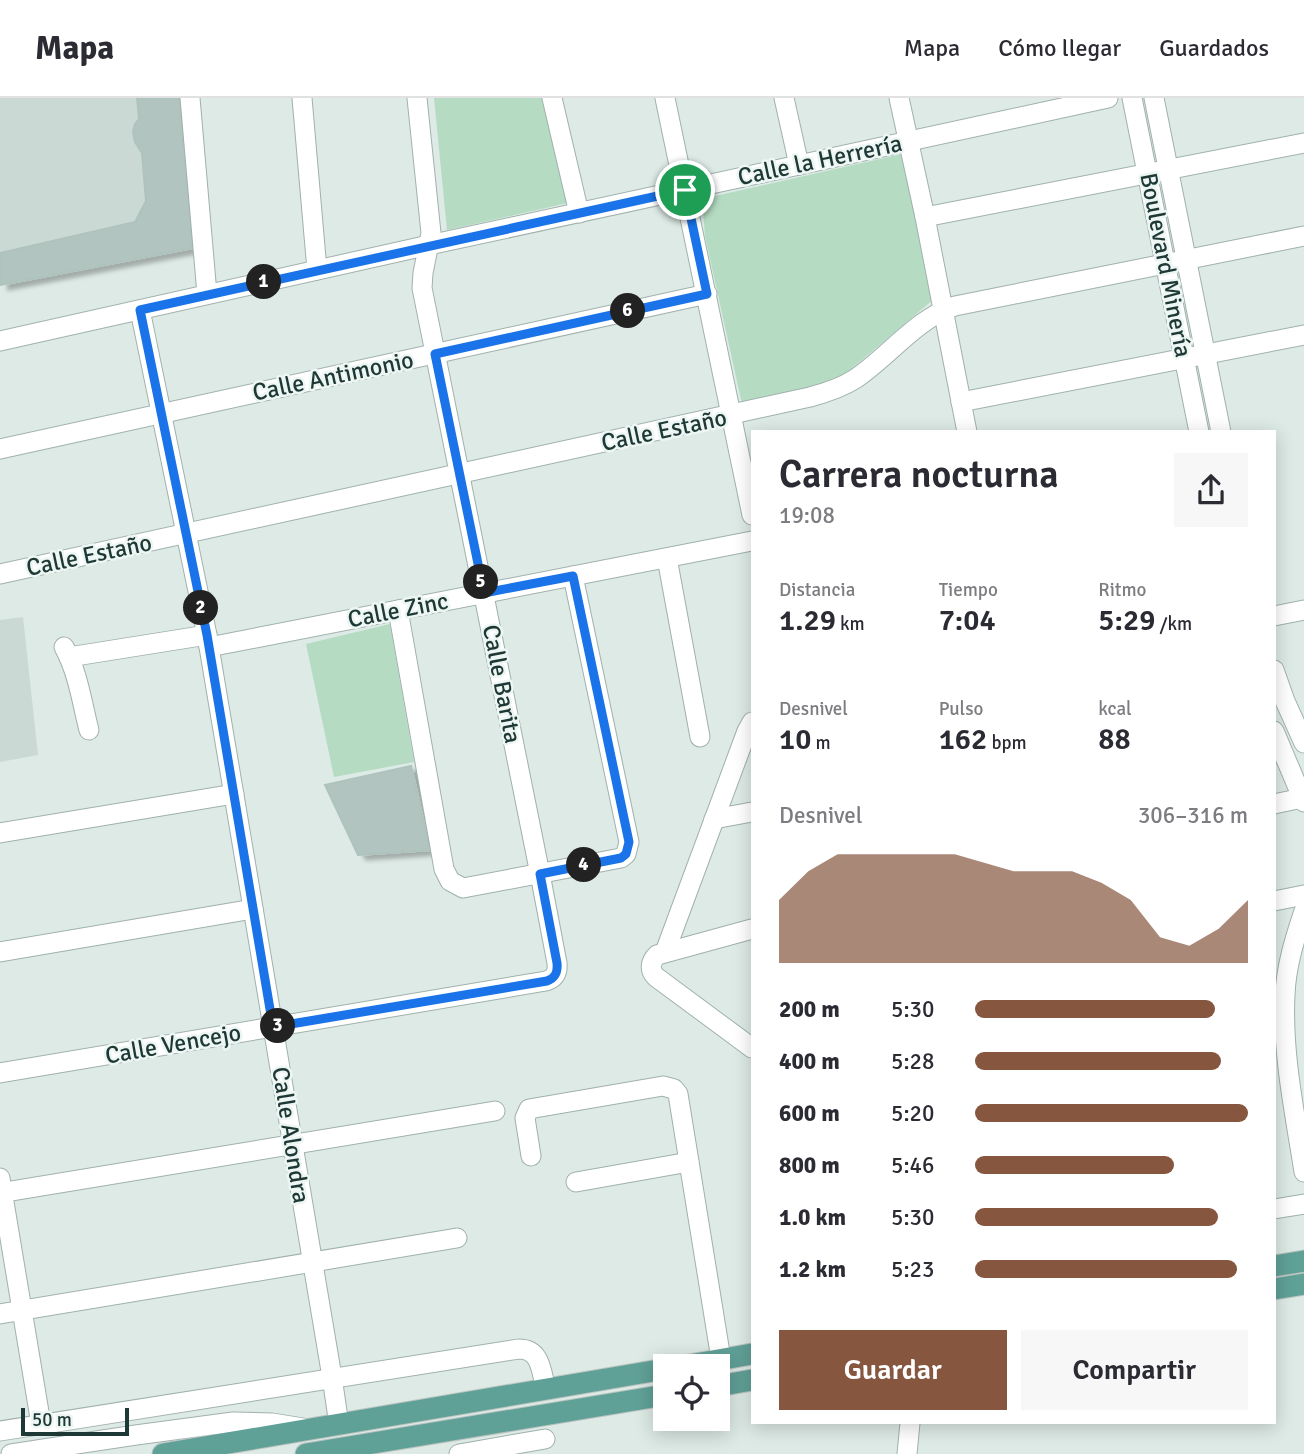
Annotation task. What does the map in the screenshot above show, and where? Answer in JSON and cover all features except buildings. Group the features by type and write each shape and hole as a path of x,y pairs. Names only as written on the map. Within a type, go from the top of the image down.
{"main road":[{"path":"1276,1266 1304,1261"},
{"path":"1276,1289 1304,1284"},
{"path":"730,1358 751,1354"},
{"path":"163,1454 653,1371"},
{"path":"730,1384 751,1380"},
{"path":"306,1454 653,1397"}],"street":[{"path":"190,98 207,294"},
{"path":"302,98 317,270"},
{"name":"Calle Barita","path":"417,98 430,222 422,288 557,963 553,979"},
{"path":"552,98 579,213"},
{"path":"665,98 751,510"},
{"path":"784,98 799,165"},
{"path":"899,98 967,430"},
{"name":"Calle la Herrería","path":"0,341 909,141 1020,107 1108,98"},
{"name":"Boulevard Minería","path":"1132,98 1199,430"},
{"name":"Boulevard Minería","path":"1154,98 1221,430"},
{"path":"925,217 1304,144"},
{"name":"Calle Estaño","path":"0,574 818,395 842,387 855,379 928,320 955,306 1304,236"},
{"name":"Calle Antimonio","path":"0,449 707,294"},
{"name":"Calle Alondra","path":"140,310 208,641 339,1425"},
{"path":"961,402 1302,336 1304,356"},
{"name":"Calle Zinc","path":"89,730 66,651 208,641 398,610 751,541"},
{"path":"667,558 700,737"},
{"path":"398,610 443,869 450,881 463,888 540,874 621,858 626,854 629,842 573,576"},
{"path":"1276,616 1304,610"},
{"path":"1276,676 1304,743 1283,751"},
{"path":"666,952 751,724"},
{"path":"1276,735 1303,800 1276,804"},
{"path":"0,833 234,794"},
{"path":"715,819 751,812"},
{"path":"1276,901 1304,895"},
{"path":"0,952 253,909"},
{"path":"1304,911 1294,941 1288,993 1283,1098 1304,1172"},
{"path":"750,1044 652,973 650,967 657,955 751,929"},
{"name":"Calle Vencejo","path":"0,1073 553,979"},
{"path":"531,1156 525,1118 529,1109 663,1086 674,1089 678,1094 720,1354"},
{"path":"41,1424 1,1188 293,1145 495,1111"},
{"path":"576,1182 689,1162"},
{"path":"1276,1209 1304,1204"},
{"path":"0,1314 457,1238"},
{"path":"0,1431 332,1377 528,1349 538,1359 546,1389"},
{"path":"459,1454 544,1446 548,1416"},
{"path":"11,1454 233,1422 272,1423 311,1430"},
{"path":"907,1454 910,1424"}],"shaded area":[{"path":"0,98 182,98 193,248 0,285"},
{"path":"23,617 38,755 0,762 0,620"}],"green space":[{"path":"434,98 544,98 568,203 447,230"},
{"path":"902,154 934,299 838,380 742,404 705,236 702,199"},
{"path":"390,624 414,762 334,777 306,644"}],"route":[{"path":"685,190 707,294 435,354 484,593 573,576 629,842 626,854 621,858 540,874 558,969 553,979 273,1027 207,635 140,310 685,190"}]}
